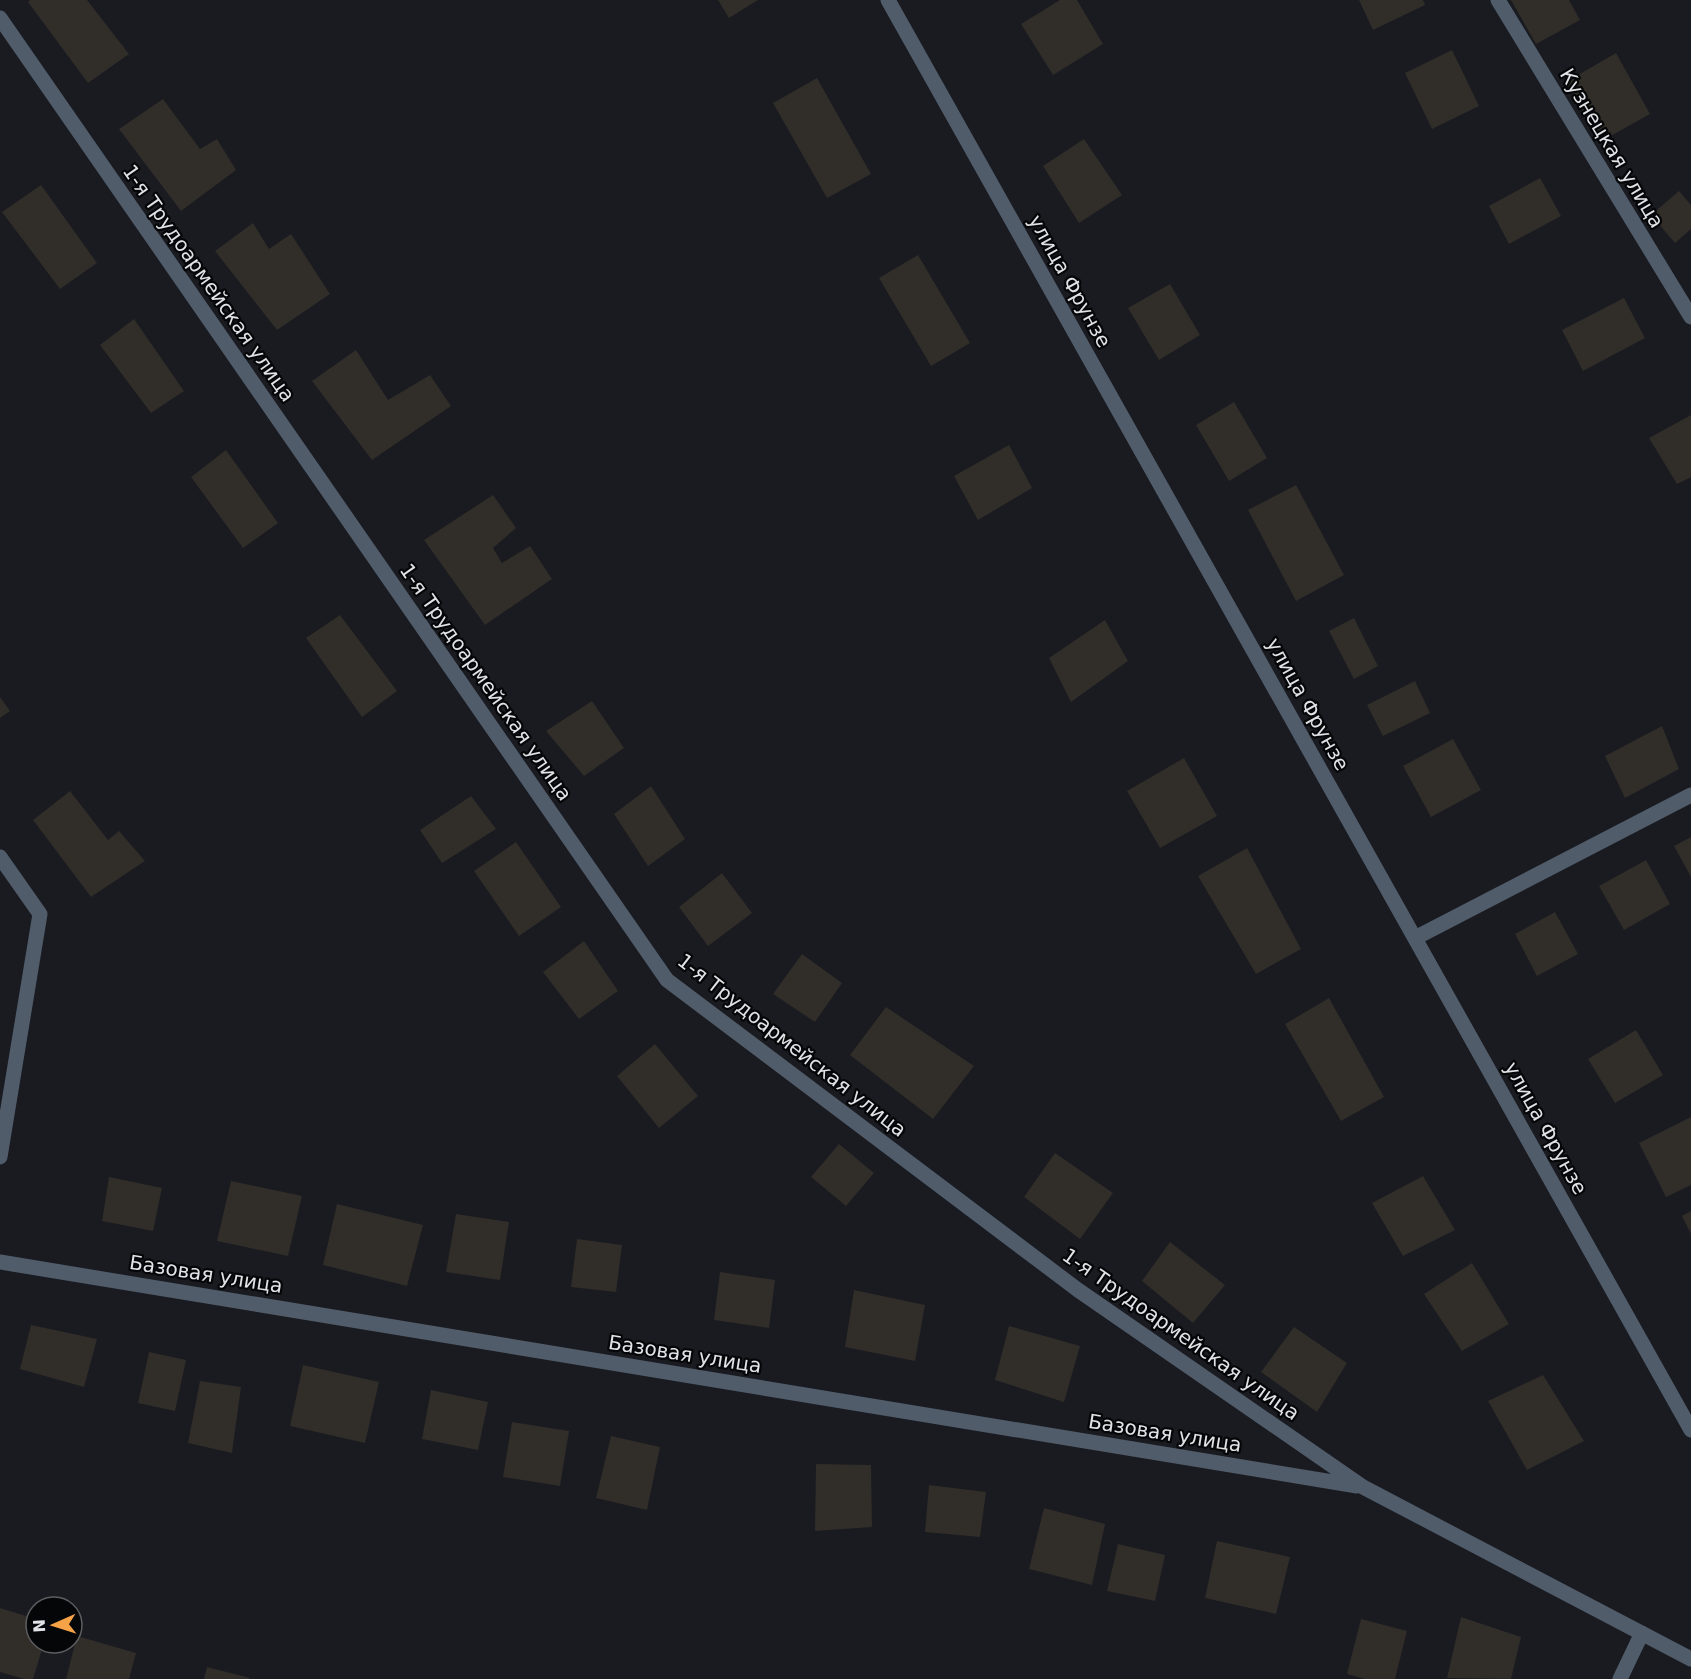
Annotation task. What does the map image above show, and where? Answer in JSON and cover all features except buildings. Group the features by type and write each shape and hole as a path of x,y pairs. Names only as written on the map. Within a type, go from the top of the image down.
{"street":[{"name":"улица Фрунзе","path":"888,0 1691,1430"},
{"name":"Кузнецкая улица","path":"1497,0 1691,317"},
{"name":"1-я Трудоармейская улица","path":"0,18 667,980 1078,1290 1363,1487 1691,1659"},
{"path":"1415,938 1691,795"},
{"path":"0,857 40,914 0,1157"},
{"name":"Базовая улица","path":"0,1262 1363,1487"},
{"path":"1620,1679 1642,1633"}]}
